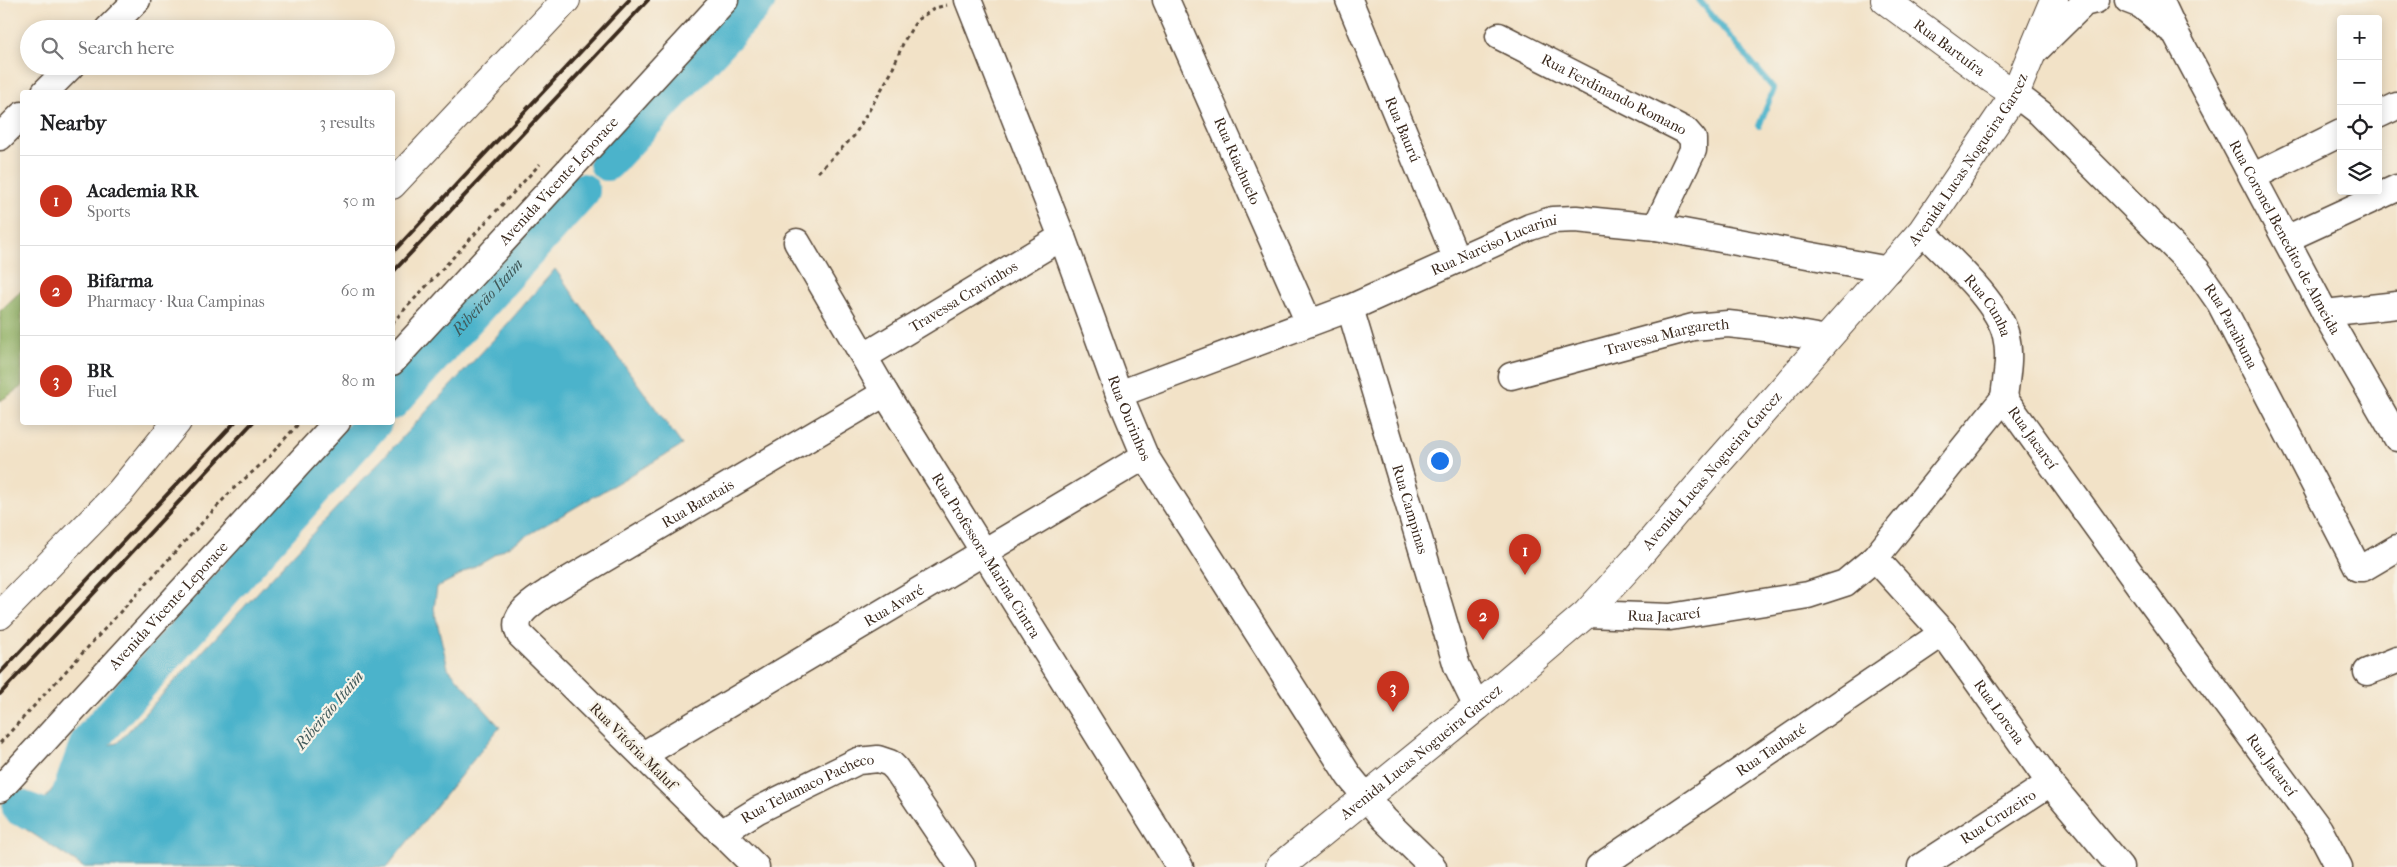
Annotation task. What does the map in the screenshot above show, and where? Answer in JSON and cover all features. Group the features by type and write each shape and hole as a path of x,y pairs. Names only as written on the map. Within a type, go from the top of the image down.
{"main road":[{"path":"395,182 566,0"},
{"name":"Rua Bartuíra","path":"1886,0 2015,94"},
{"name":"Avenida Lucas Nogueira Garcez","path":"1280,867 1477,707 1586,614 1636,559 1922,232 2015,94 2054,0"},
{"path":"0,615 120,492 174,425"}],"street":[{"path":"117,20 137,0"},
{"name":"Avenida Vicente Leporace","path":"395,359 725,0"},
{"name":"Rua Riachuelo","path":"1166,0 1308,323"},
{"name":"Rua Baurú","path":"1349,0 1457,260"},
{"name":"Rua Coronel Benedito de Almeida","path":"2128,0 2141,5 2176,34"},
{"name":"Rua Coronel Benedito de Almeida","path":"2160,0 2176,34 2254,176 2325,313 2397,438"},
{"path":"2032,54 2089,1"},
{"name":"Rua Ourinhos","path":"960,2 1062,237 1119,394 1145,456 1366,798 1433,867"},
{"name":"Rua Ferdinando Romano","path":"1500,36 1686,131 1693,138 1693,150 1656,227"},
{"path":"47,90 62,75"},
{"name":"Rua Paraibuna","path":"2015,94 2040,113 2197,270 2220,303 2358,568 2363,568 2397,548"},
{"path":"2382,113 2397,106"},
{"path":"0,137 20,117"},
{"path":"2254,176 2337,135"},
{"path":"2286,239 2397,188"},
{"name":"Rua Narciso Lucarini","path":"1119,394 1350,308 1530,227 1552,220 1576,219 1656,227 1888,270"},
{"name":"Rua Cunha","path":"1922,232 1991,304 2002,320 2007,337 2008,356 2004,398"},
{"name":"Travessa Cravinhos","path":"866,356 1062,237"},
{"name":"Rua Professora Marina Cintra","path":"797,242 866,356 885,393 1180,867"},
{"path":"2325,313 2397,305"},
{"name":"Rua Campinas","path":"1350,308 1457,666 1477,707"},
{"name":"Travessa Margareth","path":"1511,376 1693,327 1728,324 1766,328 1827,340"},
{"name":"Rua Batatais","path":"516,621 526,609 548,592 885,393"},
{"name":"Rua Jacareí","path":"1586,614 1670,617 1808,595 1845,583 1875,558 2004,398 2152,603 2319,828 2339,867"},
{"name":"Avenida Vicente Leporace","path":"0,789 334,425"},
{"name":"Rua Avaré","path":"643,755 984,554 1145,456"},
{"name":"Rua Lorena","path":"1875,558 1943,633 2050,783 2120,867"},
{"name":"Rua Vitória Maluf","path":"516,621 516,628 520,635 756,867"},
{"name":"Rua Taubaté","path":"1599,867 1943,633"},
{"path":"2367,672 2397,660"},
{"name":"Rua Telamaco Pacheco","path":"721,833 758,810 858,761 878,759 890,763 896,769 962,867"},
{"name":"Rua Cruzeiro","path":"1921,867 2050,783"}],"path":[{"path":"818,172 854,136 891,72 904,41 917,20 935,8 960,2"},
{"path":"0,743 233,489 265,461 297,425"}],"green space":[{"path":"20,292 20,388 0,401 0,311"}],"water":[{"path":"555,269 682,445 437,587 434,609 448,668 500,727 387,867 83,867 24,828 80,751 117,743 495,338"}],"waterway":[{"name":"Ribeirão Itaim","path":"607,163 758,0"},
{"path":"1699,0 1774,89 1759,126"},
{"name":"Ribeirão Itaim","path":"395,399 582,191"},
{"name":"Ribeirão Itaim","path":"69,796 88,742 371,425"},
{"name":"Ribeirão Itaim","path":"20,808 82,830"}],"railway":[{"path":"395,250 629,0"},
{"path":"395,270 648,0"},
{"path":"0,673 232,425"},
{"path":"0,694 250,425"}],"place":[{"name":"Academia RR","path":"1525,575"},
{"name":"Bifarma","path":"1483,640"},
{"name":"BR","path":"1393,712"}]}
